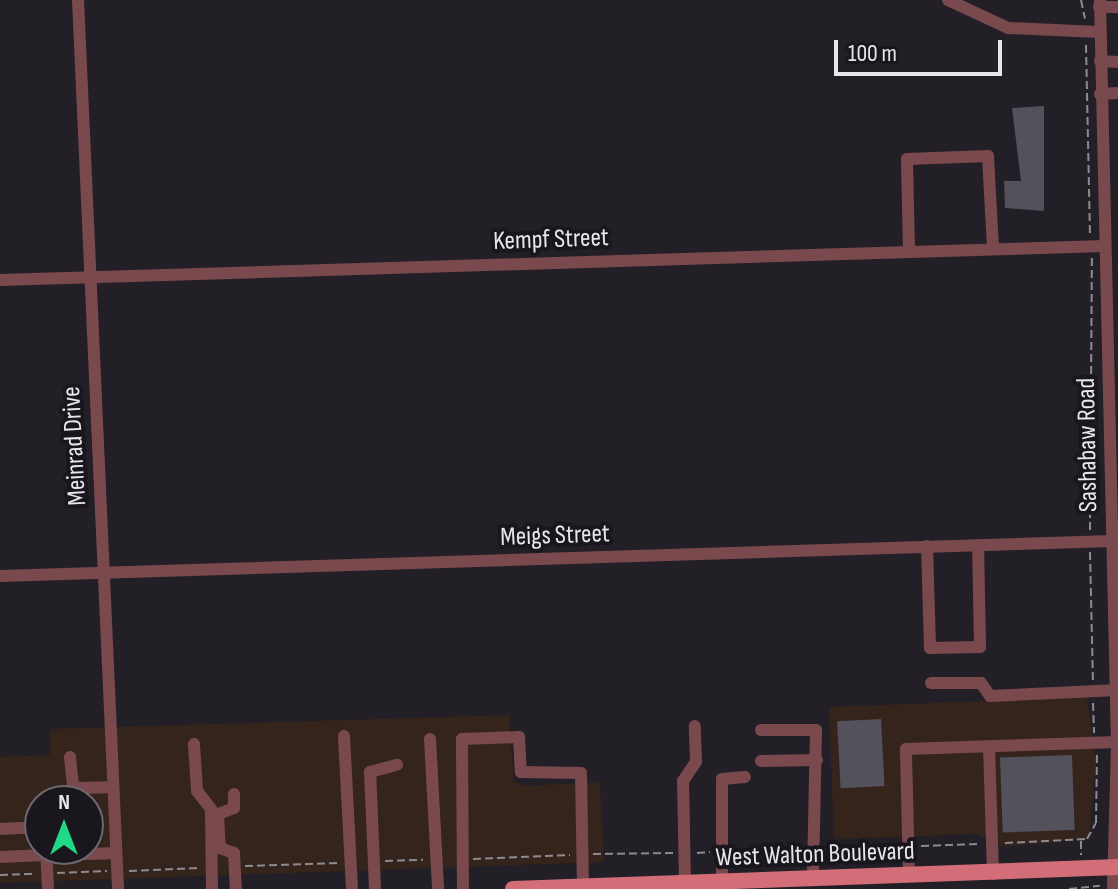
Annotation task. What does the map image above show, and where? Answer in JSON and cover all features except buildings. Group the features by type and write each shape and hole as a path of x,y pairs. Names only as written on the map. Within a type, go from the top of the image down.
{"main road":[{"name":"West Walton Boulevard","path":"514,889 722,882 820,883 909,876 950,882 993,874 1116,867"}],"street":[{"name":"Meinrad Drive","path":"78,0 118,889"},
{"path":"948,0 1008,28 1092,32"},
{"path":"1099,4 1118,7"},
{"name":"Sashabaw Road","path":"1099,4 1092,32 1100,61 1104,246 1113,359 1115,525 1112,541 1118,776 1113,889"},
{"path":"1100,61 1118,62"},
{"path":"1100,94 1118,93"},
{"path":"909,250 907,159 988,156 993,248"},
{"path":"1103,193 1118,193"},
{"name":"Kempf Street","path":"0,280 1104,246"},
{"name":"Meigs Street","path":"0,576 1112,541"},
{"path":"927,546 930,648 980,647 978,545"},
{"path":"931,683 981,683 990,696 1117,690"},
{"path":"685,883 683,781 696,762 695,726"},
{"path":"761,730 810,727 817,760 816,849 820,883"},
{"path":"344,736 352,889"},
{"path":"463,889 462,739 519,737 521,772 581,773 583,887"},
{"path":"430,739 438,889"},
{"path":"909,876 906,749 1117,742"},
{"path":"194,744 197,791 211,809 212,889"},
{"path":"989,746 998,843 993,874"},
{"path":"70,757 73,788 112,787"},
{"path":"761,761 817,760"},
{"path":"375,889 370,772 397,765"},
{"path":"722,882 722,779 745,777"},
{"path":"234,794 234,808 218,814 220,848 234,853 236,889"},
{"path":"0,829 24,828"},
{"path":"104,853 116,853"},
{"path":"0,857 24,854"},
{"path":"47,865 48,889"}],"path":[{"path":"463,859 1087,839 1096,823 1090,541 1092,32 1081,0"},
{"path":"374,862 437,860"},
{"path":"235,867 351,862"},
{"path":"0,875 211,868"},
{"path":"1069,889 1094,886"}],"shaded area":[{"path":"1087,697 1096,759 1089,839 1004,847 977,834 834,839 829,707"},
{"path":"509,715 514,781 522,786 600,782 604,862 0,883 0,757 50,755 50,729"}]}
